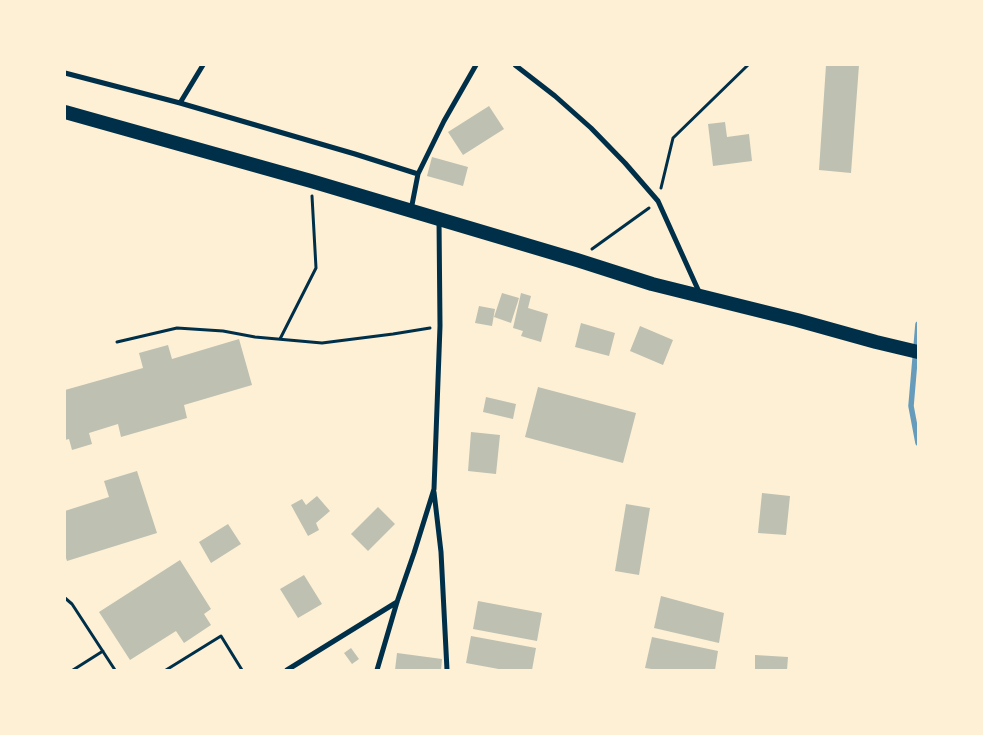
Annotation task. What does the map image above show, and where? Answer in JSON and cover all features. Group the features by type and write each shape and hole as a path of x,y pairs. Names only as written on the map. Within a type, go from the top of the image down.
{"highway":[{"path":"65,112 312,181 652,284 918,352"}],"street":[{"path":"180,102 203,65"},
{"path":"411,211 418,174 444,120 476,65"},
{"path":"515,65 555,96 591,128 658,202 701,297"},
{"path":"65,73 180,102 418,174"},
{"path":"439,219 440,326 434,489 441,552 447,670"},
{"path":"377,670 434,489"},
{"path":"288,670 397,602"}],"path":[{"path":"577,260 658,202 673,138 748,65"},
{"path":"280,339 316,268 312,181"},
{"path":"117,342 177,328 223,331 255,337 322,343 440,326"},
{"path":"65,598 72,604 115,670"},
{"path":"166,670 221,636 242,670"},
{"path":"73,670 103,651"}],"building":[{"path":"826,65 859,65 851,173 819,170"},
{"path":"489,106 504,129 463,155 448,132"},
{"path":"725,122 727,137 749,134 752,161 713,166 708,124"},
{"path":"432,157 468,167 463,186 427,176"},
{"path":"502,293 519,298 511,323 494,317"},
{"path":"521,293 531,296 528,308 548,314 541,342 521,336 523,331 513,328"},
{"path":"479,306 495,309 492,326 475,323"},
{"path":"581,323 615,333 609,356 575,347"},
{"path":"640,326 673,340 663,365 630,351"},
{"path":"239,339 252,385 184,405 187,418 121,437 118,424 89,433 92,444 72,450 69,439 65,440 65,390 143,368 139,353 168,345 172,359"},
{"path":"538,387 636,413 623,463 525,437"},
{"path":"486,397 516,404 513,419 483,412"},
{"path":"471,432 500,435 496,474 468,471"},
{"path":"137,471 157,533 67,561 65,555 65,511 109,497 104,481"},
{"path":"762,493 790,496 786,535 758,533"},
{"path":"317,496 330,511 316,523 319,530 308,536 291,505 302,499 306,505"},
{"path":"626,504 650,508 639,575 615,571"},
{"path":"378,507 395,524 368,551 351,534"},
{"path":"228,524 241,544 211,563 199,542"},
{"path":"180,560 211,609 204,614 211,625 184,643 176,631 130,660 99,612"},
{"path":"304,575 322,604 298,618 280,589"},
{"path":"661,596 724,613 719,643 654,628"},
{"path":"478,601 542,613 537,641 473,629"},
{"path":"471,636 536,648 532,670 504,670 466,663"},
{"path":"652,637 718,651 715,670 658,670 645,668"},
{"path":"351,648 359,659 352,664 344,653"},
{"path":"397,653 442,659 441,670 395,670"},
{"path":"755,655 788,657 787,670 755,670"}],"waterway":[{"path":"918,324 911,406 918,443"}]}
